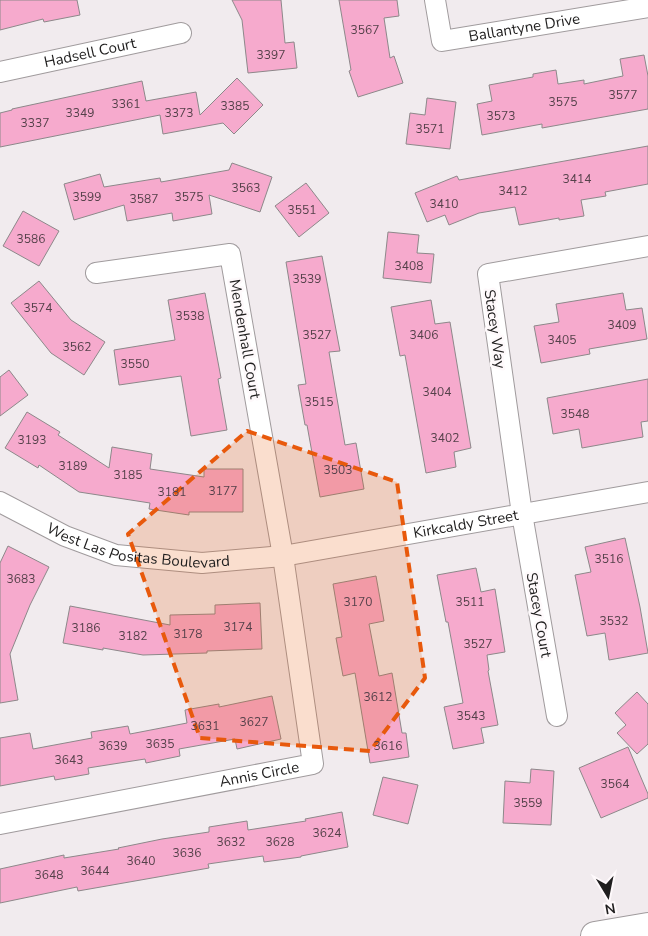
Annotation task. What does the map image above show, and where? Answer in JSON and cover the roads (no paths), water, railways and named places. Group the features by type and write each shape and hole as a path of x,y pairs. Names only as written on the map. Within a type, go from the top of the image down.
{"highway":[{"path":"595,936 648,927"}],"street":[{"name":"Ballantyne Drive","path":"436,0 442,41 648,8"},
{"name":"Hadsell Court","path":"0,72 181,33"},
{"name":"Stacey Way","path":"522,514 488,274 648,246"},
{"name":"Mendenhall Court","path":"96,273 230,254 283,556"},
{"name":"Kirkcaldy Street","path":"283,556 648,492"},
{"name":"West Las Positas Boulevard","path":"0,502 65,536 116,555 202,563 283,556"},
{"name":"Stacey Court","path":"522,514 557,716"},
{"name":"Annis Circle","path":"0,824 313,764 283,556"}]}
